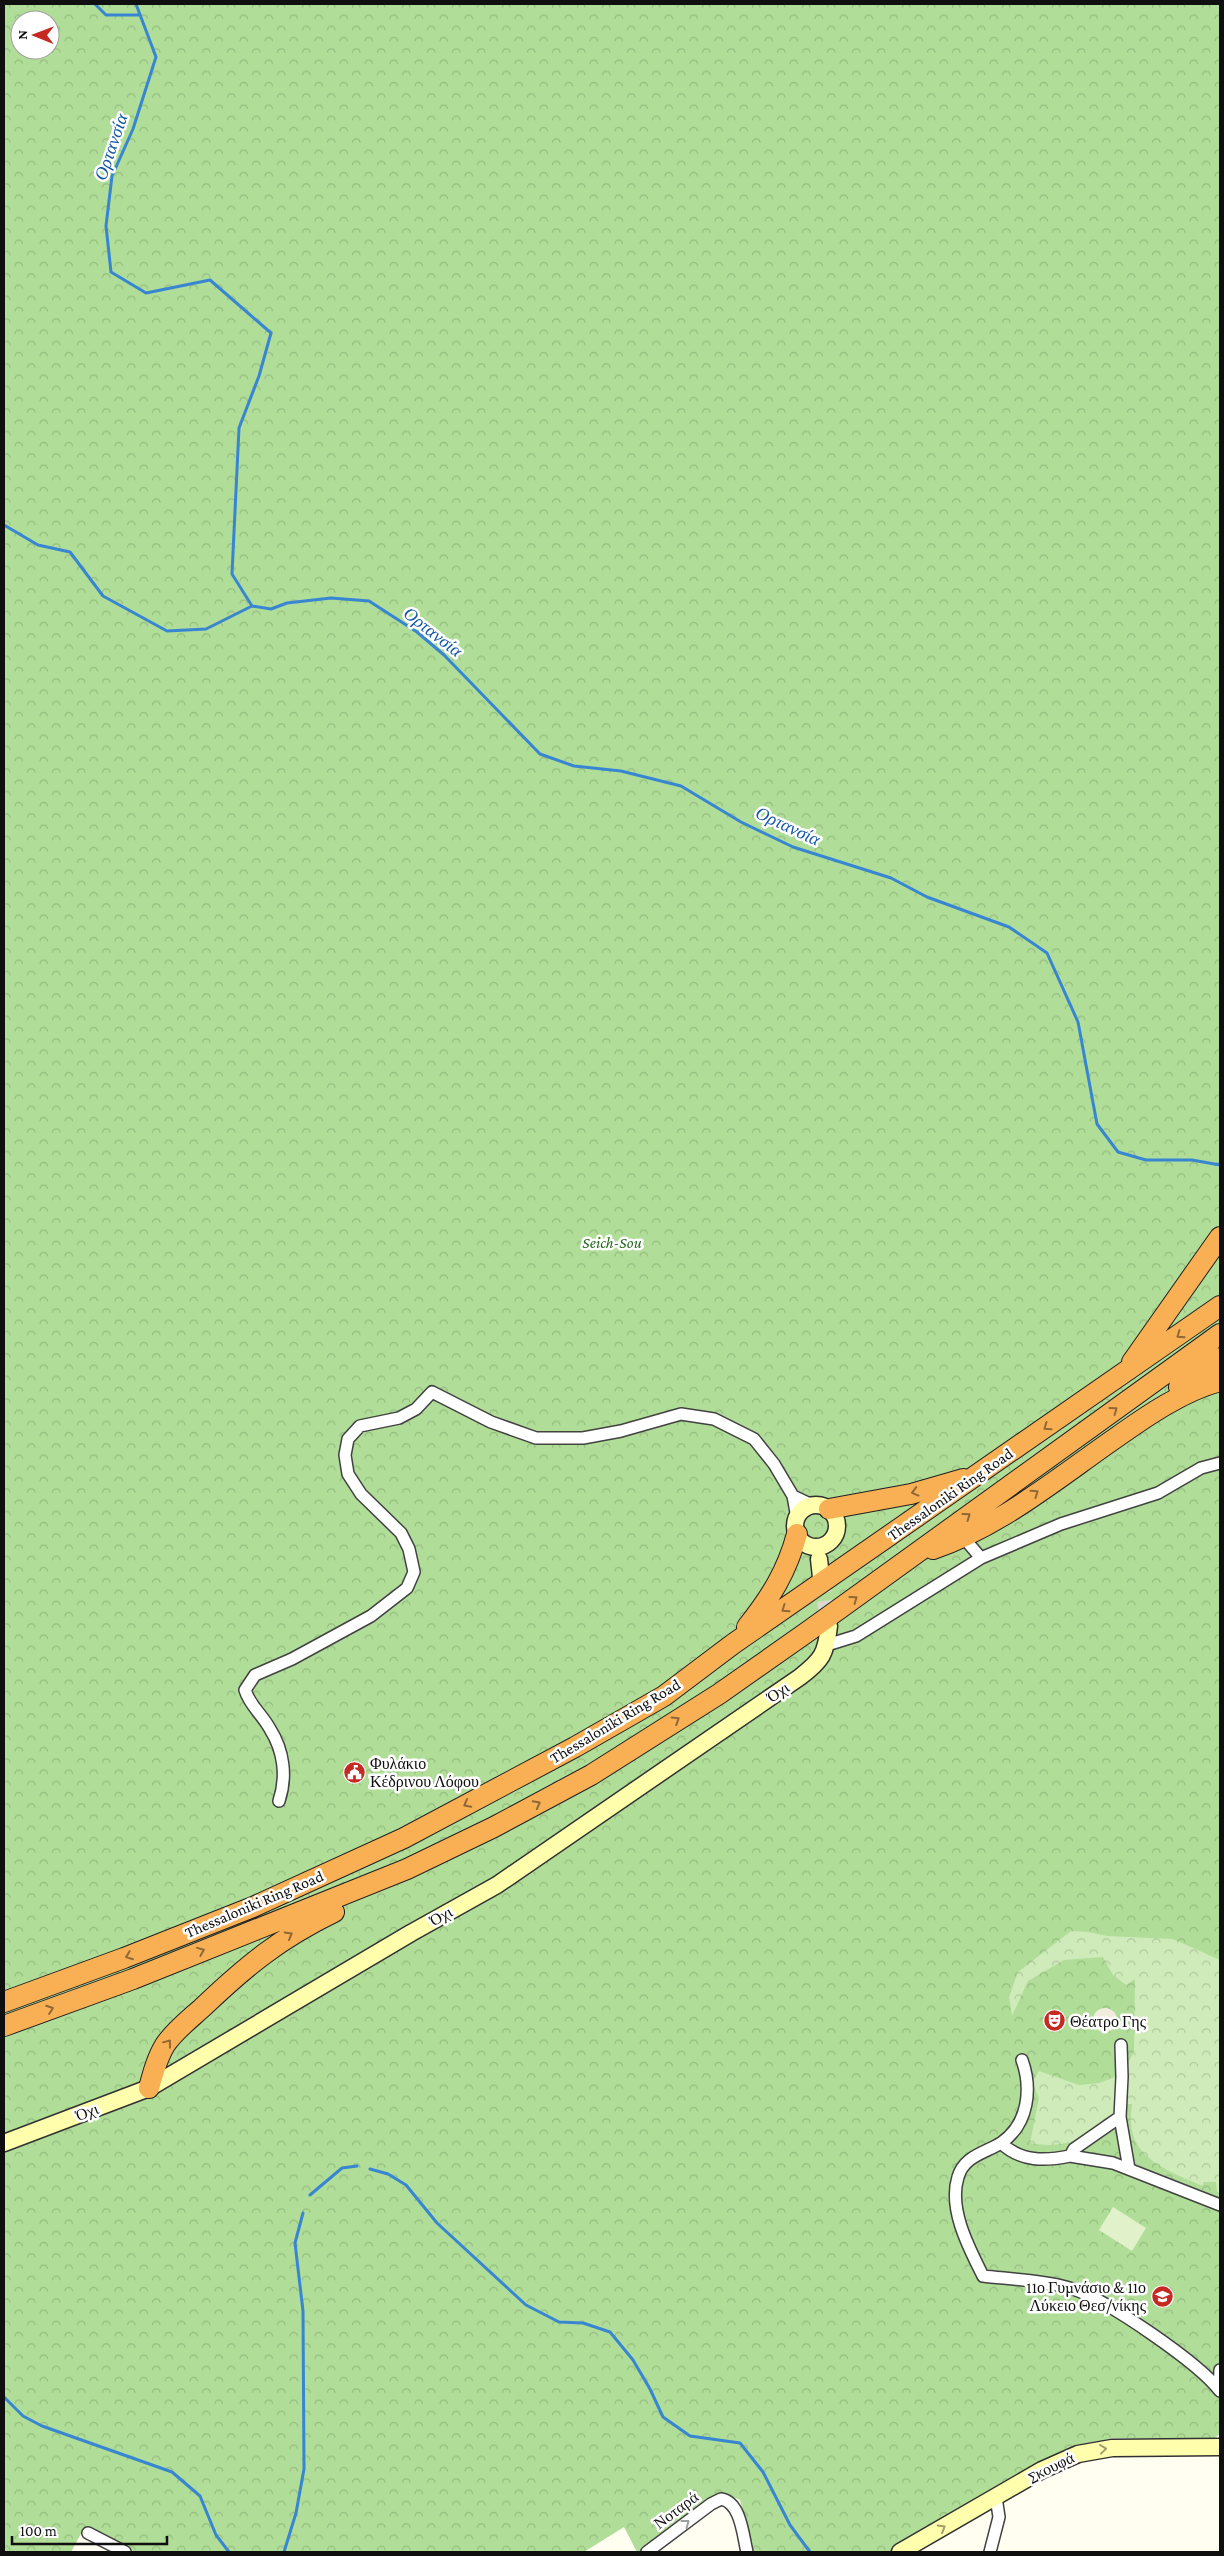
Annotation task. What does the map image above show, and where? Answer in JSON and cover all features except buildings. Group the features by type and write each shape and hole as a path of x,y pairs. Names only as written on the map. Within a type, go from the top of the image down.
{"highway":[{"path":"1122,1376 1220,1237"},
{"name":"Thessaloniki Ring Road","path":"4,2002 124,1958 253,1906 404,1838 566,1752 664,1696 734,1644 1122,1376 1220,1306"},
{"name":"Thessaloniki Ring Road","path":"4,2026 134,1978 407,1869 494,1827 591,1775 718,1694 915,1556 1220,1334"},
{"path":"915,1556 963,1538 1019,1505 1143,1418 1179,1387 1220,1358"},
{"path":"1143,1418 1206,1384 1220,1381"},
{"path":"820,1507 911,1494 979,1474"},
{"path":"734,1644 770,1599 801,1532"},
{"path":"149,2088 154,2069 166,2044 235,1977 263,1953 312,1922 460,1854 478,1843 494,1827"}],"main road":[{"path":"819,1559 836,1532 837,1524 835,1518 820,1507 805,1508 801,1532 819,1559 821,1577"},
{"path":"801,1532 822,1546 828,1543"},
{"name":"Όχι","path":"4,2143 149,2088 411,1932 497,1885 800,1677 820,1661 827,1645 829,1626"},
{"name":"Σκουφά","path":"900,2552 1051,2465 1091,2450 1112,2448 1220,2447"}],"street":[{"path":"279,1801 283,1787 284,1768 279,1748 270,1728 248,1702 245,1690 255,1675 292,1659 371,1616 407,1588 414,1572 409,1549 401,1533 361,1494 348,1474 345,1455 348,1439 360,1426 399,1418 416,1409 432,1392 491,1422 536,1438 583,1438 621,1431 681,1414 714,1419 754,1440 774,1464 793,1496 801,1532"},
{"path":"827,1645 856,1636 982,1558 1061,1524 1158,1493 1201,1468 1220,1463"},
{"path":"793,1496 820,1507"},
{"path":"963,1538 982,1558"},
{"path":"1121,2045 1120,2117 1129,2169"},
{"path":"1022,2060 1028,2080 1026,2104 1018,2124 1001,2143 978,2153 966,2163 958,2177 959,2216 983,2276 1073,2289 1093,2298 1184,2357 1220,2390"},
{"path":"1070,2156 1074,2149 1120,2117"},
{"path":"1001,2143 1010,2152 1034,2159 1070,2156 1109,2162 1220,2205"},
{"path":"1220,2370 1220,2390"},
{"path":"990,2552 999,2517 996,2498"},
{"name":"Νοταρά","path":"647,2552 714,2501 725,2499 735,2509 747,2552"},
{"path":"88,2534 125,2552"}],"green space":[{"name":"Seich-Sou","path":"4,4 1220,4 1220,2434 1213,2439 1112,2438 1073,2450 891,2552 754,2552 740,2500 720,2494 709,2498 640,2552 637,2552 624,2527 584,2552 135,2552 103,2533 83,2530 71,2552 4,2552"},
{"path":"1071,1931 1107,1936 1173,1939 1220,1960 1220,2193 1217,2192 1216,2182 1203,2182 1203,2186 1168,2171 1147,2156 1133,2136 1131,2121 1132,2104 1122,2104 1102,2124 1081,2138 1058,2144 1030,2143 1039,2098 1032,2082 1039,2071 1079,2085 1099,2083 1121,2075 1134,2052 1135,1979 1126,1985 1113,1975 1103,1957 1064,1960 1028,1981 1012,2016 1009,1997 1018,1972"},
{"path":"1113,2207 1146,2228 1132,2251 1099,2230"}],"shaded area":[{"path":"1105,2008 1110,2009 1116,2015 1116,2025 1110,2031 1105,2032 1100,2031 1094,2025 1093,2020 1094,2015 1100,2009"}],"waterway":[{"name":"Ορτανσία","path":"95,4 106,15 139,15"},
{"name":"Ορτανσία","path":"136,4 156,57 133,129 112,176 106,226 111,272 146,293 210,280 271,333 259,376 239,428 232,574 252,606 271,609 287,603 331,598 369,601 417,632 444,655 540,754 574,766 621,771 681,786 741,822 793,847 891,878 927,897 1009,927 1047,953 1078,1022 1097,1124 1118,1152 1146,1160 1192,1160 1220,1165"},
{"name":"Ορτανσία","path":"4,525 38,545 70,552 103,596 167,631 206,629 252,606"},
{"path":"310,2195 342,2168 357,2166"},
{"path":"370,2169 388,2174 406,2185 437,2223 526,2305 559,2322 583,2323 610,2332 633,2360 650,2389 663,2417 690,2436 740,2443 763,2472 790,2525 810,2552"},
{"path":"284,2552 296,2513 304,2469 303,2311 295,2243 303,2213"},
{"path":"4,2397 23,2416 42,2426 172,2472 200,2496 216,2535 229,2552"}],"tunnel":[{"path":"821,1577 829,1626"}],"place":[{"name":"Φυλάκιο Κέδρινου Λόφου","path":"354,1772"},
{"name":"Θέατρο Γης","path":"1054,2021"},
{"name":"11ο Γυμνάσιο & 11ο Λύκειο Θεσ/νίκης","path":"1162,2296"}]}
